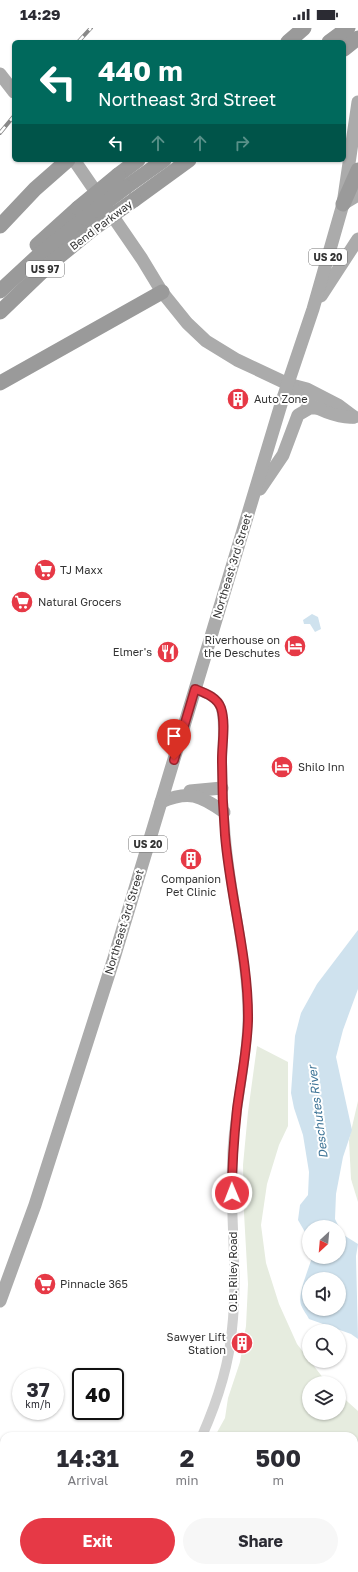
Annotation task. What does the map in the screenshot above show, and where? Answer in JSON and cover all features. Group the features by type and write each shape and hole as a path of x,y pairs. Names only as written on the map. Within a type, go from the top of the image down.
{"highway":[{"path":"290,40 304,28"},
{"path":"332,40 346,30"},
{"path":"0,226 35,189 66,162"},
{"path":"0,281 126,187 137,162"},
{"name":"Bend Parkway","path":"0,291 41,253 85,218 161,162"},
{"name":"Bend Parkway","path":"126,187 184,162"},
{"path":"343,204 358,170"},
{"name":"Bend Parkway","path":"0,312 50,264 85,218"},
{"path":"0,383 162,292"}],"main road":[{"path":"0,68 12,76"},
{"path":"0,74 12,89"},
{"name":"Northeast 3rd Street","path":"0,1301 35,1205 161,802 288,384 313,309 343,204 358,102"},
{"path":"75,162 142,259 162,292 180,315 206,340 237,360 338,405 356,418"},
{"path":"343,204 358,195"},
{"path":"313,309 358,239"},
{"path":"288,384 302,399 344,418 356,418"},
{"path":"253,498 283,455 298,415 310,408 320,408"},
{"path":"161,802 186,792 222,788"},
{"path":"177,795 198,796 224,812"}],"street":[{"name":"O.B. Riley Road","path":"195,689 212,697 221,708 223,726 222,788 224,812 232,893 245,975 247,1001 247,1039 233,1143 235,1285 232,1330 220,1388 204,1432"}],"shaded area":[{"path":"257,1046 288,1062 288,1126 279,1145 267,1184 261,1225 266,1263 279,1304 297,1344 302,1350 302,1368 315,1368 322,1376 302,1376 302,1420 346,1420 346,1400 358,1411 358,1432 217,1432 225,1418 228,1398 240,1362 246,1326 248,1284 243,1165 248,1112"},
{"path":"358,1101 358,1202 351,1179 349,1140"}],"water":[{"path":"312,614 318,617 321,629 315,632 310,624 304,624 303,620"},
{"name":"Deschutes River","path":"358,930 358,989 343,1030 336,1057 352,1130 343,1157 336,1194 336,1220 302,1220 302,1227 298,1220 300,1205 308,1195 309,1172 303,1135 294,1108 291,1093 295,1036 301,1013 317,984"},
{"path":"346,1236 358,1244 356,1256 358,1339 346,1332 346,1324 323,1324 309,1319 307,1316 346,1316 346,1272 307,1272 310,1264 346,1264"},
{"path":"302,1288 302,1307 300,1300"}],"railway":[{"path":"80,40 91,28"},
{"path":"0,133 12,118"}],"place":[{"name":"Auto Zone","path":"238,399"},
{"name":"TJ Maxx","path":"45,570"},
{"name":"Natural Grocers","path":"22,602"},
{"name":"Riverhouse on the Deschutes","path":"295,646"},
{"name":"Elmer's","path":"168,652"},
{"name":"Shilo Inn","path":"282,767"},
{"name":"Companion Pet Clinic","path":"191,859"},
{"name":"Pinnacle 365","path":"45,1284"},
{"name":"Sawyer Lift Station","path":"242,1343"}],"route":[{"path":"174,760 195,689 208,694 221,708 223,726 222,788 225,835 232,893 245,975 248,1020 247,1039 233,1143 232,1193"}]}
